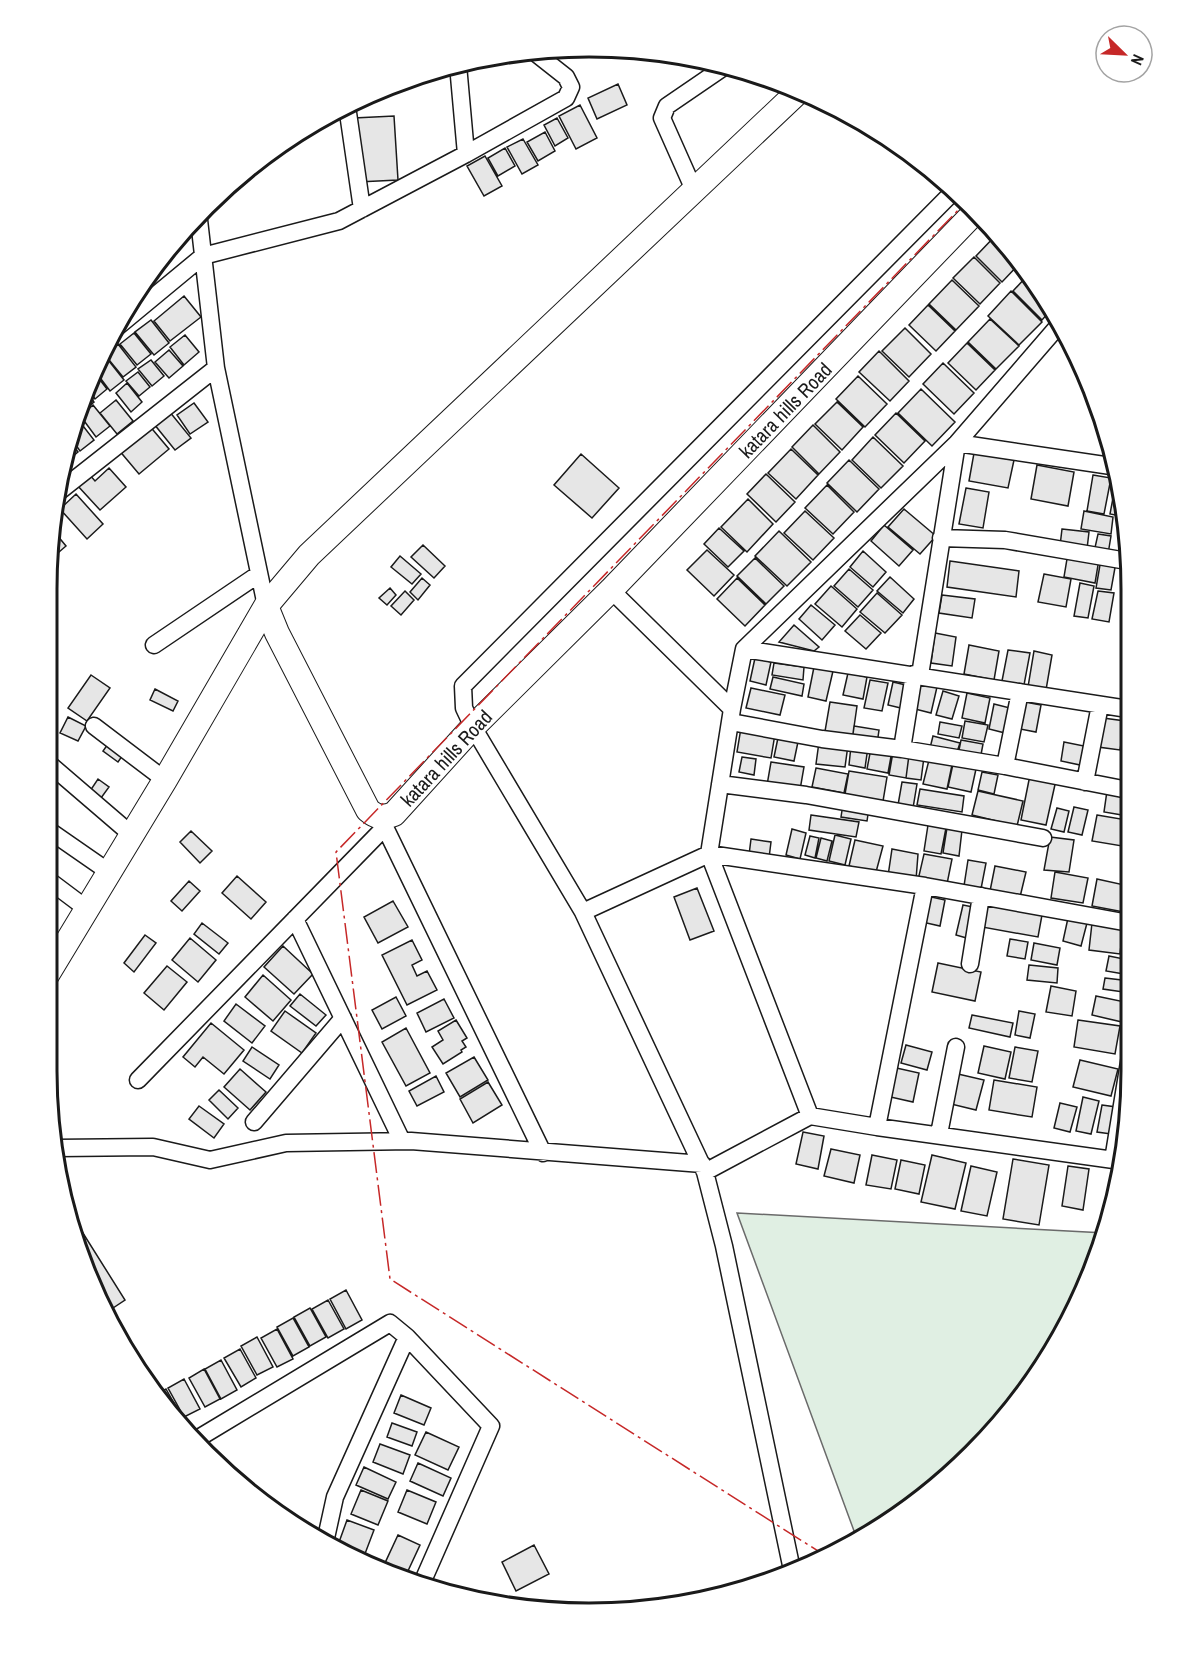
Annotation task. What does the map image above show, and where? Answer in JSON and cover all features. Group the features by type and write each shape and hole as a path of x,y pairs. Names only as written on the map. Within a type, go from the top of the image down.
{"main road":[{"path":"57,957 165,780 266,606 309,555 793,97"},
{"name":"katara hills Road","path":"266,606 368,810 382,822 394,814 473,727 611,590 970,218"}],"street":[{"path":"135,312 202,256 339,221 566,98 571,87 566,77 543,59"},
{"path":"694,190 662,115 667,106 716,72"},
{"path":"459,73 466,154"},
{"path":"348,115 362,209"},
{"path":"791,1564 724,1246 703,1168 584,912 473,727 464,708 463,686 948,197"},
{"path":"200,227 216,368 266,606"},
{"path":"810,1116 710,854 731,716 744,649 957,443 1054,331"},
{"path":"67,485 216,368"},
{"path":"957,443 1106,465"},
{"path":"902,750 957,443"},
{"path":"941,538 1005,540 1120,560"},
{"path":"154,645 259,574"},
{"path":"611,590 731,716 822,740 1005,766 1121,789"},
{"path":"744,649 1121,708"},
{"path":"1005,766 1020,692"},
{"path":"1084,782 1100,705"},
{"path":"94,726 165,780"},
{"path":"57,771 132,835"},
{"path":"720,784 806,795 1043,838"},
{"path":"138,1080 295,919 382,822 543,1153"},
{"path":"57,837 109,872"},
{"path":"584,912 710,854 925,886 1121,922"},
{"path":"877,1127 925,886"},
{"path":"57,887 87,909"},
{"path":"970,964 981,896"},
{"path":"295,919 402,1142"},
{"path":"254,1122 343,1018"},
{"path":"939,1134 956,1047"},
{"path":"63,1149 153,1147 210,1160 286,1143 402,1142 703,1168 810,1116 1113,1159"},
{"path":"202,1436 390,1323 407,1337 491,1426 425,1577"},
{"path":"327,1534 335,1497 407,1337"}],"green space":[{"path":"737,1213 1096,1233 1081,1275 1050,1337 1011,1395 989,1422 940,1471 913,1493 855,1532"}],"building":[{"path":"618,84 627,105 597,119 588,98"},
{"path":"580,105 597,138 576,149 559,116"},
{"path":"394,116 398,180 358,182 354,118"},
{"path":"557,118 568,138 555,146 544,125"},
{"path":"545,132 555,151 538,161 527,142"},
{"path":"523,139 538,165 522,174 507,147"},
{"path":"505,148 515,166 498,176 488,158"},
{"path":"485,156 502,186 484,196 467,166"},
{"path":"991,240 1014,269 1002,282 976,256"},
{"path":"974,257 1000,283 980,304 953,278"},
{"path":"952,280 979,306 956,330 929,304"},
{"path":"1022,281 1046,316 1042,320 1013,291"},
{"path":"1011,291 1042,322 1019,345 988,316"},
{"path":"184,296 201,317 170,341 154,321"},
{"path":"928,305 955,331 936,351 909,325"},
{"path":"990,319 1019,346 996,369 968,342"},
{"path":"151,320 169,343 154,355 135,332"},
{"path":"905,328 931,354 909,377 882,351"},
{"path":"134,333 151,354 137,365 120,344"},
{"path":"185,335 199,352 184,365 170,347"},
{"path":"967,343 995,370 976,390 948,363"},
{"path":"118,344 136,367 123,377 109,360"},
{"path":"169,350 183,366 169,378 155,362"},
{"path":"879,351 909,381 890,401 859,372"},
{"path":"151,360 164,376 152,386 138,369"},
{"path":"109,361 124,380 110,391 100,378"},
{"path":"943,363 974,393 954,414 923,384"},
{"path":"138,372 150,387 139,396 126,381"},
{"path":"858,376 887,404 865,427 836,399"},
{"path":"100,379 107,389 95,399 93,396"},
{"path":"127,383 142,402 131,412 116,393"},
{"path":"921,389 955,422 932,446 898,413"},
{"path":"116,400 133,421 117,434 100,413"},
{"path":"837,402 863,427 842,450 815,424"},
{"path":"194,403 208,422 190,434 177,415"},
{"path":"93,405 110,426 96,437 84,421 88,409"},
{"path":"169,411 191,438 175,450 154,424"},
{"path":"896,413 925,441 904,463 875,435"},
{"path":"148,424 169,449 139,474 118,449"},
{"path":"813,425 840,452 819,474 792,447"},
{"path":"83,426 94,440 80,451 77,446"},
{"path":"873,437 903,466 881,488 852,460"},
{"path":"791,449 818,475 796,499 768,473"},
{"path":"974,453 1014,460 1008,488 969,481"},
{"path":"581,454 619,488 592,518 554,485"},
{"path":"849,460 879,489 857,512 827,483"},
{"path":"1037,465 1074,472 1068,506 1031,499"},
{"path":"109,468 126,487 100,510 77,485 89,474 95,481"},
{"path":"766,474 795,502 776,522 747,494"},
{"path":"1093,475 1109,478 1104,514 1087,511"},
{"path":"827,485 854,512 833,534 805,508"},
{"path":"966,488 989,492 983,528 959,524"},
{"path":"76,494 103,524 87,539 63,512 64,505"},
{"path":"1113,498 1115,515 1110,514"},
{"path":"748,499 773,524 747,552 721,527"},
{"path":"904,509 936,536 920,554 888,527"},
{"path":"805,511 834,538 813,560 784,533"},
{"path":"1084,511 1113,517 1111,534 1081,529"},
{"path":"884,525 913,550 899,566 871,541"},
{"path":"719,528 744,551 728,567 704,544"},
{"path":"1062,529 1089,532 1087,549 1060,546"},
{"path":"779,531 811,562 787,586 755,556"},
{"path":"1098,534 1111,536 1108,554 1094,552"},
{"path":"60,538 66,546 58,553"},
{"path":"423,545 445,566 434,578 411,557"},
{"path":"707,550 734,575 714,596 687,570"},
{"path":"863,551 886,572 873,587 850,567"},
{"path":"1068,553 1099,559 1095,583 1064,577"},
{"path":"400,556 421,574 412,584 391,567"},
{"path":"755,558 784,586 766,604 737,576"},
{"path":"1101,559 1116,562 1111,590 1096,588"},
{"path":"950,561 1019,571 1016,597 947,587"},
{"path":"849,569 873,590 858,607 834,586"},
{"path":"1044,574 1071,579 1066,607 1038,602"},
{"path":"890,577 914,599 903,613 877,591"},
{"path":"422,578 430,585 418,600 410,592"},
{"path":"737,578 765,605 745,626 717,599"},
{"path":"1080,583 1094,586 1088,618 1074,616"},
{"path":"831,586 857,609 842,627 815,604"},
{"path":"390,588 396,595 387,605 379,598"},
{"path":"405,591 414,600 401,615 391,606"},
{"path":"1098,591 1114,593 1109,622 1092,619"},
{"path":"877,593 902,615 885,633 860,612"},
{"path":"942,595 975,599 972,618 939,613"},
{"path":"811,605 835,625 822,640 799,619"},
{"path":"860,615 881,633 866,649 845,631"},
{"path":"794,625 819,647 814,651 779,642"},
{"path":"935,633 956,637 952,666 931,663"},
{"path":"969,645 999,651 994,680 964,674"},
{"path":"1008,650 1030,653 1024,685 1002,681"},
{"path":"1034,651 1052,655 1046,690 1028,687"},
{"path":"755,658 771,662 766,685 750,681"},
{"path":"774,663 804,667 803,680 772,675"},
{"path":"814,667 833,671 826,701 808,697"},
{"path":"848,673 867,677 863,699 843,695"},
{"path":"91,675 110,688 87,721 68,708"},
{"path":"773,677 804,684 802,696 770,689"},
{"path":"870,680 888,683 882,711 864,708"},
{"path":"893,682 910,686 905,709 888,705"},
{"path":"921,683 937,687 931,713 915,709"},
{"path":"751,688 785,695 780,715 746,708"},
{"path":"155,689 178,701 173,711 150,700"},
{"path":"943,691 959,696 952,719 936,715"},
{"path":"967,693 990,698 985,723 962,718"},
{"path":"830,702 857,706 852,741 824,737"},
{"path":"1025,702 1041,705 1036,732 1020,729"},
{"path":"994,704 1010,708 1005,733 989,729"},
{"path":"68,717 86,726 78,741 60,733"},
{"path":"1103,718 1121,720 1120,750 1098,747"},
{"path":"965,721 988,725 984,742 962,738"},
{"path":"940,722 962,726 959,738 938,734"},
{"path":"854,726 879,730 877,744 852,741"},
{"path":"741,728 775,734 771,758 737,752"},
{"path":"779,733 799,737 794,761 774,757"},
{"path":"933,736 960,743 956,755 930,748"},
{"path":"961,740 983,744 980,760 958,755"},
{"path":"110,741 125,752 118,762 103,751"},
{"path":"819,742 848,745 845,767 816,764"},
{"path":"1064,742 1089,747 1085,766 1061,761"},
{"path":"851,746 868,747 865,768 849,765"},
{"path":"871,748 892,751 888,773 867,769"},
{"path":"893,752 909,755 906,778 889,775"},
{"path":"909,755 924,757 921,780 906,778"},
{"path":"742,757 756,759 754,775 739,772"},
{"path":"929,760 952,765 947,789 923,784"},
{"path":"771,762 804,767 800,790 767,785"},
{"path":"953,764 976,769 971,792 948,787"},
{"path":"816,768 848,774 844,793 812,787"},
{"path":"849,771 887,777 883,801 845,794"},
{"path":"982,772 998,775 994,794 978,790"},
{"path":"1030,775 1056,780 1046,825 1021,820"},
{"path":"98,779 109,787 101,798 90,791"},
{"path":"902,782 917,784 913,808 898,805"},
{"path":"920,789 964,796 962,812 917,805"},
{"path":"978,791 1023,801 1017,826 972,815"},
{"path":"1107,791 1121,794 1121,815 1104,812"},
{"path":"843,804 869,808 867,821 841,817"},
{"path":"1074,807 1088,810 1082,835 1068,832"},
{"path":"1057,808 1069,811 1064,832 1051,829"},
{"path":"811,815 859,822 856,837 809,830"},
{"path":"1097,815 1121,819 1121,846 1092,841"},
{"path":"928,825 946,828 941,854 924,851"},
{"path":"947,828 962,830 959,856 943,853"},
{"path":"792,829 806,833 800,859 786,855"},
{"path":"191,831 212,851 200,863 180,842"},
{"path":"835,835 851,839 845,865 829,861"},
{"path":"810,836 819,838 815,858 805,855"},
{"path":"1050,837 1074,840 1069,872 1044,870"},
{"path":"821,838 832,841 827,861 816,858"},
{"path":"751,839 771,842 769,858 749,855"},
{"path":"855,840 883,846 876,872 849,866"},
{"path":"892,849 918,854 916,880 888,876"},
{"path":"924,854 952,859 947,884 918,880"},
{"path":"968,860 986,863 981,889 964,886"},
{"path":"995,866 1026,872 1020,897 990,891"},
{"path":"1055,872 1088,878 1083,903 1051,898"},
{"path":"237,876 266,902 251,919 222,893"},
{"path":"1097,879 1121,884 1121,911 1092,906"},
{"path":"189,881 200,891 182,911 171,901"},
{"path":"697,888 714,931 690,940 674,897"},
{"path":"927,896 945,900 940,926 922,922"},
{"path":"393,901 408,927 378,943 364,917"},
{"path":"963,905 978,908 970,939 956,935"},
{"path":"986,905 1042,915 1038,937 982,927"},
{"path":"1068,918 1087,923 1081,946 1063,941"},
{"path":"202,923 228,943 219,954 194,934"},
{"path":"1092,923 1121,927 1120,954 1089,950"},
{"path":"145,935 156,943 134,972 124,963"},
{"path":"190,938 216,960 198,982 172,960"},
{"path":"1010,939 1028,942 1025,959 1007,956"},
{"path":"412,940 422,960 412,965 417,976 427,971 437,990 407,1005 382,955"},
{"path":"1034,943 1060,948 1057,965 1031,960"},
{"path":"283,946 313,974 294,994 264,967"},
{"path":"1109,956 1121,958 1121,974 1106,971"},
{"path":"938,963 981,972 975,1001 932,992"},
{"path":"1029,965 1058,968 1057,983 1027,980"},
{"path":"167,966 187,982 164,1010 144,993"},
{"path":"263,975 291,1000 273,1021 245,997"},
{"path":"1105,978 1121,980 1121,992 1103,989"},
{"path":"1051,986 1076,991 1072,1016 1046,1012"},
{"path":"300,994 326,1015 316,1026 290,1006"},
{"path":"1096,996 1121,1001 1121,1022 1092,1015"},
{"path":"396,997 406,1016 382,1029 372,1010"},
{"path":"444,999 454,1018 426,1032 417,1013"},
{"path":"236,1004 265,1026 252,1043 224,1021"},
{"path":"285,1011 316,1033 302,1053 271,1031"},
{"path":"1019,1011 1035,1014 1030,1038 1015,1035"},
{"path":"972,1015 1013,1023 1010,1037 969,1028"},
{"path":"456,1020 467,1038 462,1041 466,1047 443,1064 432,1047 443,1040 438,1031"},
{"path":"1078,1020 1120,1026 1115,1054 1074,1047"},
{"path":"211,1023 244,1050 224,1074 203,1057 195,1067 183,1057"},
{"path":"406,1028 430,1073 406,1086 382,1042"},
{"path":"906,1045 932,1052 927,1070 901,1063"},
{"path":"984,1046 1011,1052 1005,1079 978,1073"},
{"path":"252,1047 279,1065 270,1079 243,1061"},
{"path":"1015,1047 1038,1051 1032,1082 1009,1078"},
{"path":"474,1057 488,1080 460,1097 446,1073"},
{"path":"1080,1060 1118,1069 1111,1096 1073,1087"},
{"path":"892,1067 919,1073 913,1102 886,1096"},
{"path":"240,1069 266,1092 250,1110 224,1087"},
{"path":"958,1074 984,1080 976,1110 951,1104"},
{"path":"436,1076 444,1092 417,1106 409,1091"},
{"path":"994,1080 1037,1087 1032,1117 989,1110"},
{"path":"488,1082 502,1105 473,1123 460,1099"},
{"path":"219,1090 238,1108 228,1119 209,1100"},
{"path":"1083,1097 1099,1101 1091,1134 1076,1131"},
{"path":"1060,1103 1077,1107 1070,1132 1054,1128"},
{"path":"1102,1105 1116,1107 1111,1134 1097,1132"},
{"path":"199,1106 224,1124 214,1138 189,1119"},
{"path":"803,1132 824,1136 818,1169 796,1164"},
{"path":"831,1149 860,1155 854,1183 824,1176"},
{"path":"872,1155 897,1160 891,1189 866,1185"},
{"path":"932,1155 966,1163 955,1209 921,1202"},
{"path":"1013,1159 1049,1165 1039,1225 1003,1219"},
{"path":"901,1160 925,1165 919,1194 895,1189"},
{"path":"971,1166 997,1172 987,1216 961,1211"},
{"path":"1068,1166 1089,1169 1083,1210 1062,1206"},
{"path":"82,1231 125,1300 113,1308 97,1275"},
{"path":"346,1290 362,1320 346,1329 330,1299"},
{"path":"328,1300 344,1329 328,1338 312,1309"},
{"path":"310,1308 326,1337 310,1346 294,1317"},
{"path":"293,1318 309,1347 293,1356 277,1327"},
{"path":"277,1329 293,1359 277,1367 261,1338"},
{"path":"257,1337 273,1367 257,1375 241,1346"},
{"path":"240,1349 256,1378 241,1387 224,1358"},
{"path":"221,1360 237,1390 221,1399 205,1369"},
{"path":"204,1369 220,1399 205,1407 189,1378"},
{"path":"184,1379 200,1409 185,1417 168,1388"},
{"path":"166,1389 175,1405 167,1395 164,1390"},
{"path":"401,1395 431,1408 424,1425 394,1413"},
{"path":"392,1423 417,1432 412,1446 387,1437"},
{"path":"426,1432 459,1447 448,1470 415,1455"},
{"path":"380,1444 410,1455 403,1474 373,1462"},
{"path":"418,1463 451,1478 443,1496 410,1481"},
{"path":"364,1467 396,1482 388,1499 356,1485"},
{"path":"361,1490 388,1501 378,1525 351,1514"},
{"path":"407,1490 436,1502 427,1524 398,1512"},
{"path":"347,1520 374,1530 365,1553 340,1541"},
{"path":"398,1535 420,1545 408,1571 385,1563"},
{"path":"534,1545 549,1574 516,1591 502,1562"}],"power":[{"path":"818,1551 390,1279 336,852 960,208"}]}
